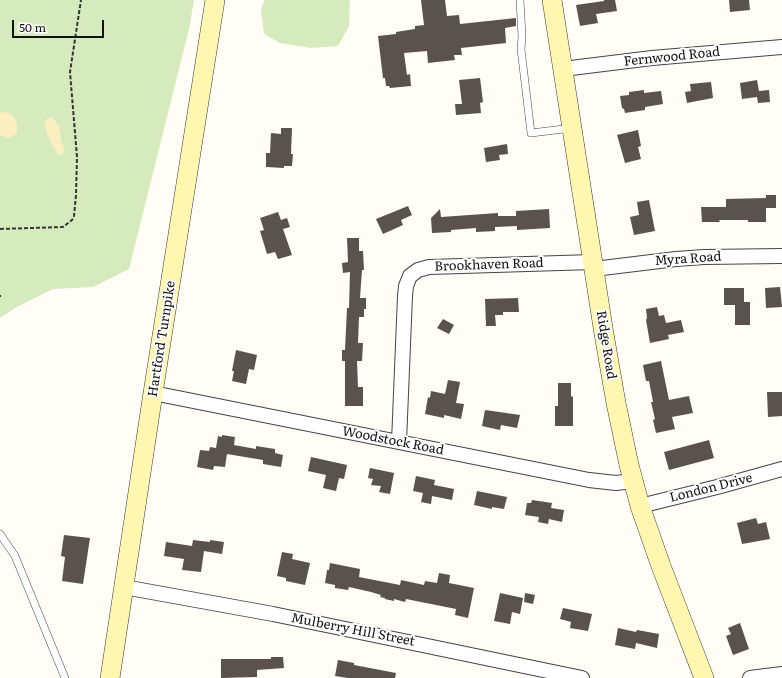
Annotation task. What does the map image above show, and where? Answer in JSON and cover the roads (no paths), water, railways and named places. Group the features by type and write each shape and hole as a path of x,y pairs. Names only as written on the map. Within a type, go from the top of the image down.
{"main road":[{"name":"Hartford Turnpike","path":"110,678 215,0"},
{"name":"Ridge Road","path":"552,0 593,266 619,418 633,481 640,506 704,678"}],"street":[{"name":"Fernwood Road","path":"563,69 652,58 782,47"},
{"name":"Myra Road","path":"593,266 704,257 782,256"},
{"name":"Brookhaven Road","path":"398,442 405,296 406,286 410,276 418,270 429,267 593,266"},
{"name":"Woodstock Road","path":"153,393 589,480 616,483 633,481"},
{"name":"London Drive","path":"640,506 782,469"},
{"name":"Mulberry Hill Street","path":"124,587 280,616 582,678"},
{"path":"750,678 782,674"}],"lane":[{"path":"520,0 522,37 521,49 531,133 572,128"},
{"path":"0,534 15,556 65,678"}]}
